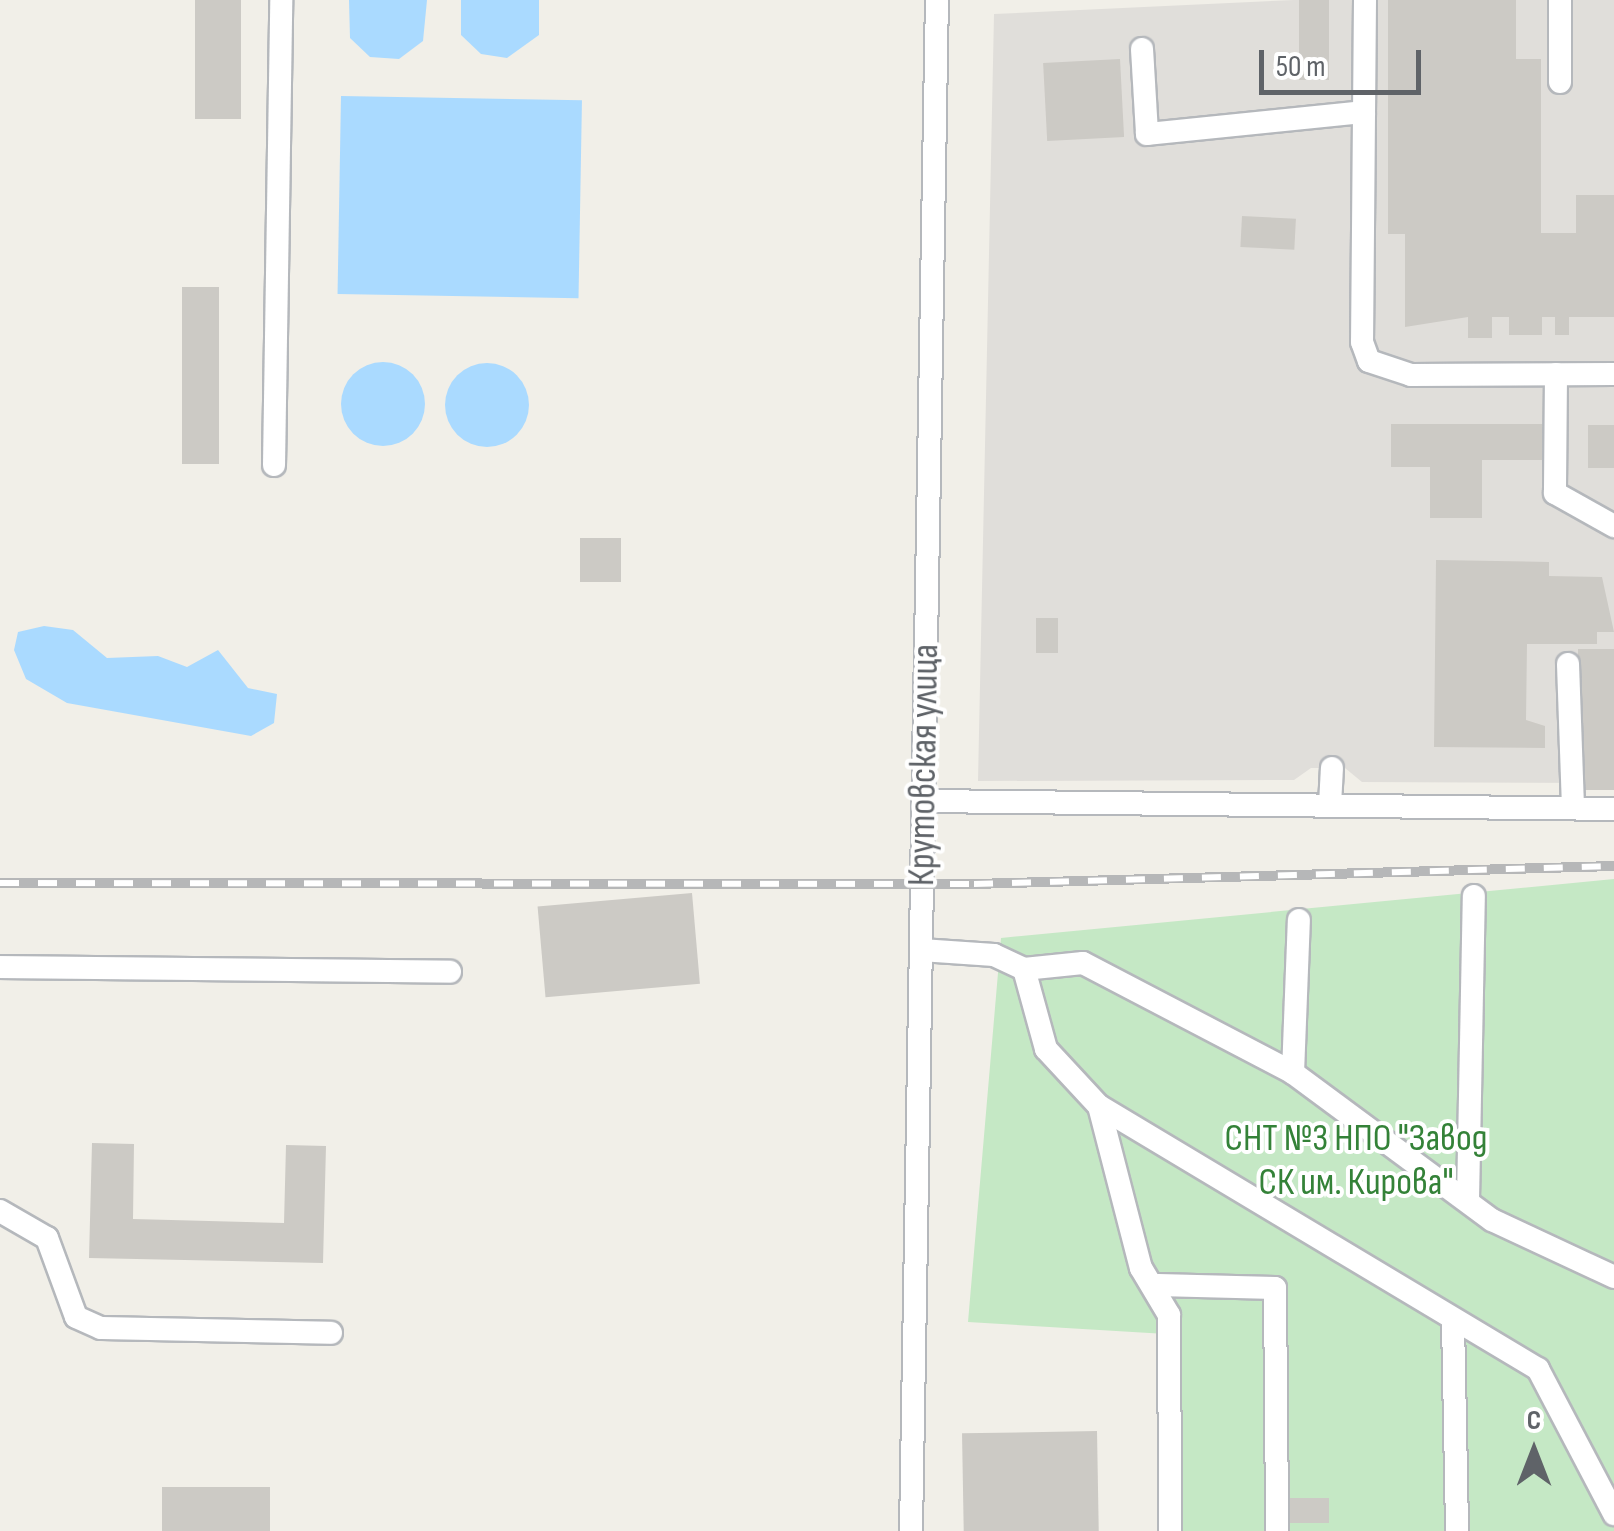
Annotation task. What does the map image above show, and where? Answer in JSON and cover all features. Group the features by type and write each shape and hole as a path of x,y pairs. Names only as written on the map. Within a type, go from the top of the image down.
{"street":[{"path":"274,465 281,0"},
{"name":"Крутовская улица","path":"912,1531 937,0"},
{"path":"1365,0 1369,361 1411,375 1614,374"},
{"path":"1560,0 1560,82"},
{"path":"1142,48 1147,134 1364,112"},
{"path":"1556,374 1555,493 1614,526"},
{"path":"1568,664 1573,808"},
{"path":"1330,805 1332,768"},
{"path":"924,801 1614,809"},
{"path":"1468,1200 1474,896"},
{"path":"1294,1074 1298,920"},
{"path":"921,950 994,955 1024,969 1083,963 1294,1074 1468,1200 1614,1277"},
{"path":"0,966 450,972"},
{"path":"1024,969 1046,1050 1098,1106 1538,1369 1556,1390 1614,1514"},
{"path":"1098,1106 1142,1268 1158,1285 1169,1315 1170,1531"},
{"path":"0,1211 47,1238 76,1318 102,1328 331,1333"},
{"path":"1158,1285 1275,1288 1276,1531"},
{"path":"1453,1320 1457,1531"}],"shaded area":[{"path":"1294,0 1614,0 1614,783 1362,782 1345,768 1311,768 1294,780 978,781 994,14"}],"green space":[{"name":"СНТ №3 НПО \"Завод СК им. Кирова\"","path":"1614,879 1614,1531 1166,1531 1166,1334 968,1322 1001,938"}],"water":[{"path":"349,0 427,0 423,41 399,59 370,57 350,38"},
{"path":"461,0 539,0 539,35 507,58 481,54 461,35"},
{"path":"341,96 582,100 579,298 338,294"},
{"path":"375,362 391,362 407,369 418,380 425,404 422,420 413,434 391,446 375,446 359,439 348,428 341,412 341,396 348,380 359,369"},
{"path":"479,363 495,363 511,370 522,381 529,405 526,421 517,435 495,447 479,447 463,440 452,429 445,413 445,397 452,381 463,370"},
{"path":"44,626 73,630 107,658 158,656 187,667 218,650 248,688 277,694 274,723 251,736 67,703 26,679 14,650 18,632"}],"building":[{"path":"195,0 241,0 241,119 195,119"},
{"path":"1299,0 1329,0 1329,80 1299,80"},
{"path":"1388,0 1516,0 1516,59 1541,59 1541,233 1576,233 1576,195 1614,195 1614,317 1569,317 1569,335 1555,335 1555,317 1542,317 1542,335 1509,335 1509,317 1492,317 1492,338 1468,338 1468,317 1405,327 1405,234 1388,234"},
{"path":"1120,59 1124,137 1047,141 1043,63"},
{"path":"1242,216 1296,219 1294,250 1240,247"},
{"path":"182,287 219,287 219,464 182,464"},
{"path":"1391,424 1545,424 1545,460 1482,460 1482,518 1430,518 1430,467 1391,467"},
{"path":"1588,425 1614,425 1614,468 1588,468"},
{"path":"580,538 621,538 621,582 580,582"},
{"path":"1436,560 1549,562 1549,576 1602,577 1614,632 1597,632 1597,644 1527,644 1526,720 1545,726 1545,748 1434,747"},
{"path":"1036,618 1058,618 1058,653 1036,653"},
{"path":"1578,649 1614,649 1614,790 1578,790"},
{"path":"692,893 700,984 546,997 538,907"},
{"path":"92,1143 134,1144 133,1219 284,1223 286,1145 326,1146 323,1263 89,1258"},
{"path":"1097,1431 1099,1531 964,1531 962,1433"},
{"path":"162,1487 270,1487 270,1531 162,1531"},
{"path":"1286,1498 1329,1498 1329,1523 1286,1523"}],"railway":[{"path":"0,883 974,884 1614,866"}]}
